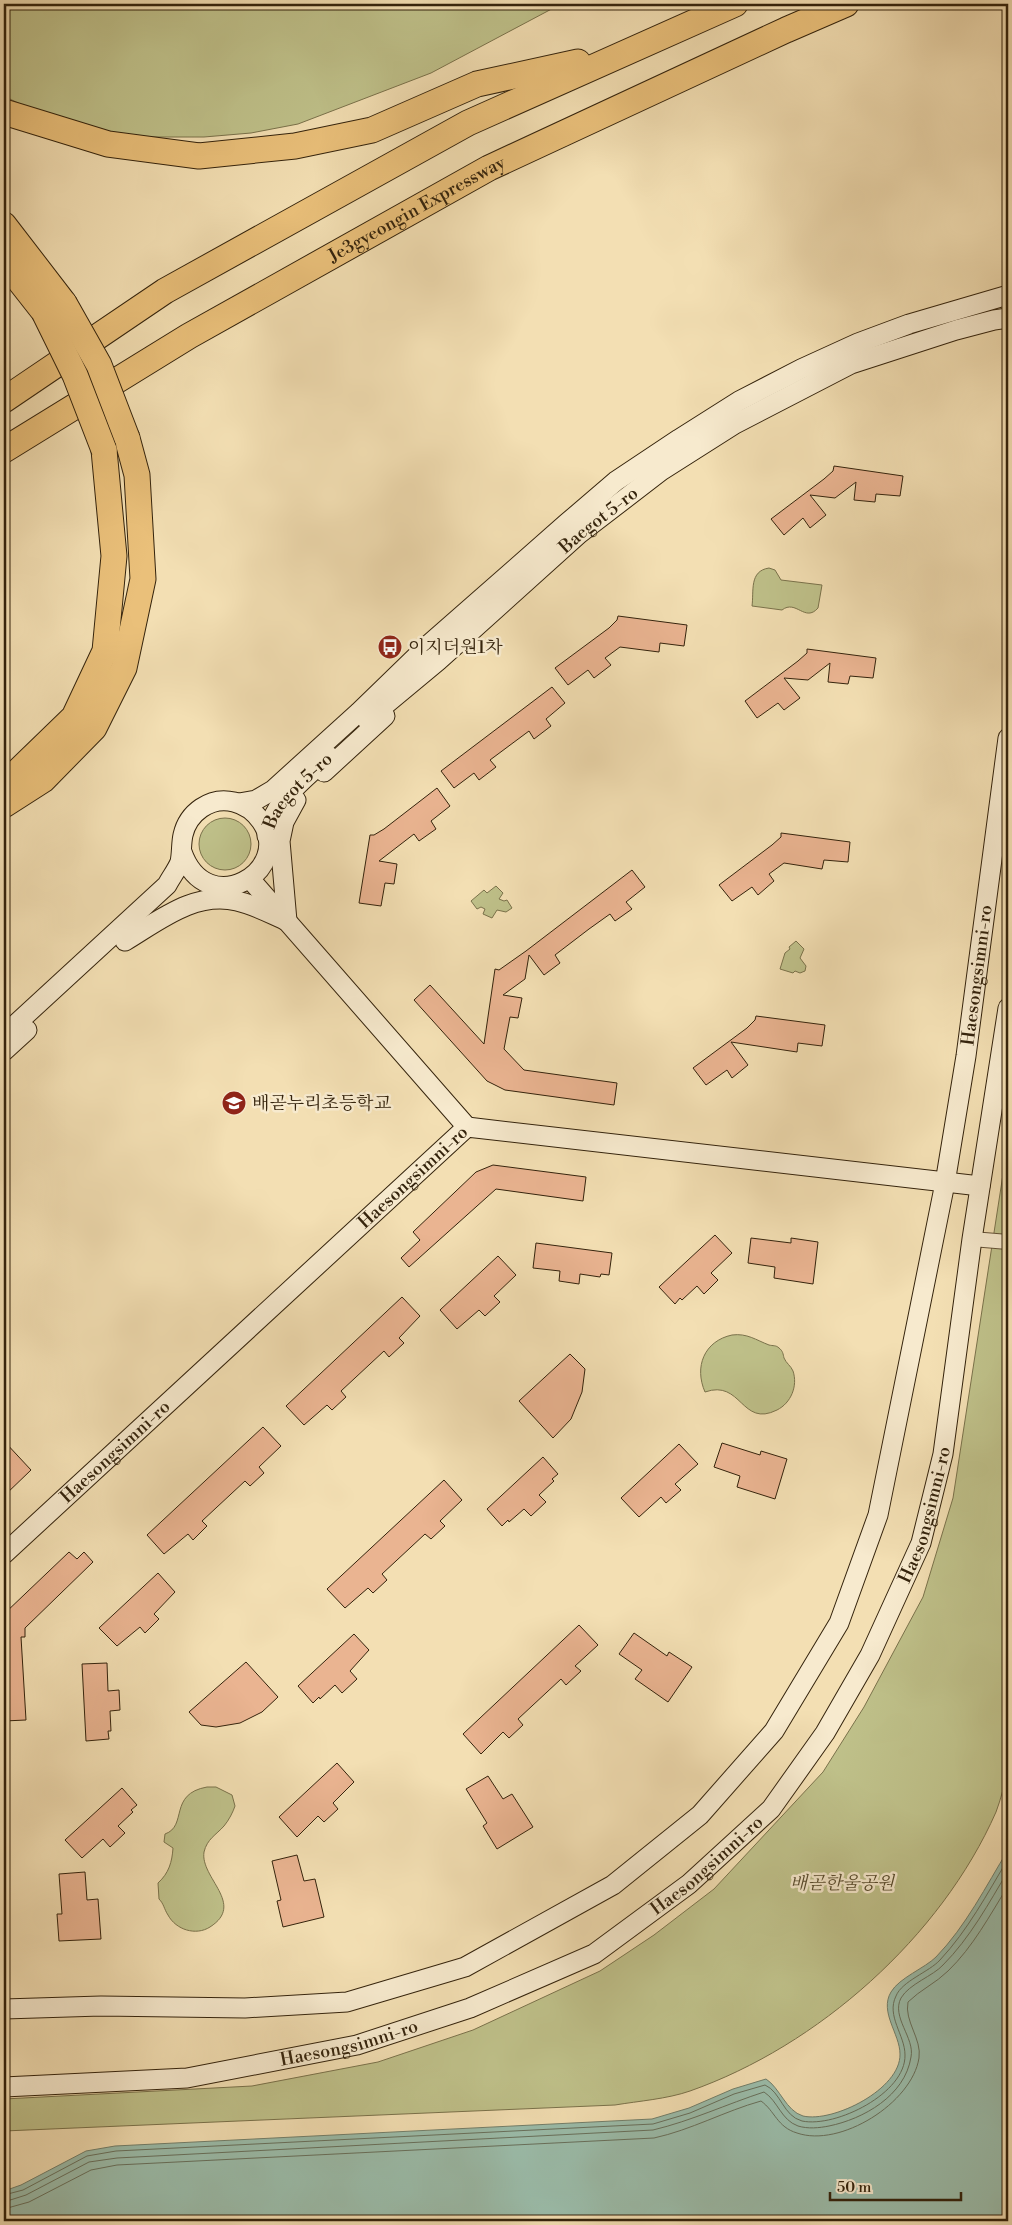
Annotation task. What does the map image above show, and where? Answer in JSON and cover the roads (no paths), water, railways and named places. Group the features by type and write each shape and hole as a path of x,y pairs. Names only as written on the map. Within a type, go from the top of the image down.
{"highway":[{"path":"4,400 182,281 468,123 735,4"},
{"name":"Je3gyeongin Expressway","path":"4,450 189,336 489,168 777,34 846,4"},
{"path":"4,112 108,144 199,156 295,146 372,130 476,84 629,51"},
{"path":"4,226 54,308 99,365 127,438 136,475 143,579 124,668 94,728 43,780 4,805"},
{"path":"4,261 54,308 75,375 104,450 114,556 105,651 74,717 11,778 4,780"}],"street":[{"name":"Baegot 5-ro","path":"4,1035 122,936 180,898 203,887 237,885 250,879 260,868 267,855 267,836 271,820 301,782 364,723 432,654 616,481 739,401 801,369 909,324 1008,295"},
{"name":"Baegot 5-ro","path":"239,803 256,800 273,790 359,712 579,534 661,471 735,424 851,364 956,330 1008,318"},
{"name":"Baegot 5-ro","path":"122,936 160,874 169,852 173,826 184,805 203,794 214,791 255,791 286,770 331,728 432,654"},
{"path":"287,921 280,841 284,822 294,802 376,724 432,654"},
{"name":"Haesongsimni-ro","path":"4,2008 101,2006 246,2008 346,2002 465,1967 613,1885 700,1815 774,1731 839,1623 878,1515 945,1183 966,1056 1008,738"},
{"name":"Baegot 5-ro","path":"4,1052 122,936 167,885 179,864 182,852 182,838 186,825 194,814 205,805 218,801 239,803 256,814 264,826 267,836"},
{"path":"182,852 187,864 195,875 207,884 213,885"},
{"path":"250,879 467,1127"},
{"path":"122,936 197,900 222,899 237,901 287,921"},
{"name":"Haesongsimni-ro","path":"4,2087 187,2078 357,2045 470,2008 594,1954 689,1884 771,1809 826,1733 870,1655 920,1542 943,1454 972,1239 1008,1008"},
{"name":"Haesongsimni-ro","path":"4,1554 467,1127 980,1186"},
{"path":"972,1239 1008,1242"}],"water":[{"path":"1008,1850 1008,2221 4,2221 4,2191 21,2185 86,2151 115,2146 652,2119 689,2108 733,2089 766,2079 792,2109 803,2116 816,2117 847,2109 878,2091 897,2067 900,2054 899,2046 887,2007 891,1992 900,1982 936,1957 947,1945 975,1905"}],"place":[{"name":"이지더원1차","path":"390,647"},
{"name":"배곧누리초등학교","path":"234,1103"}],"park label":[{"name":"배곧한울공원","path":"842,1883"}]}
